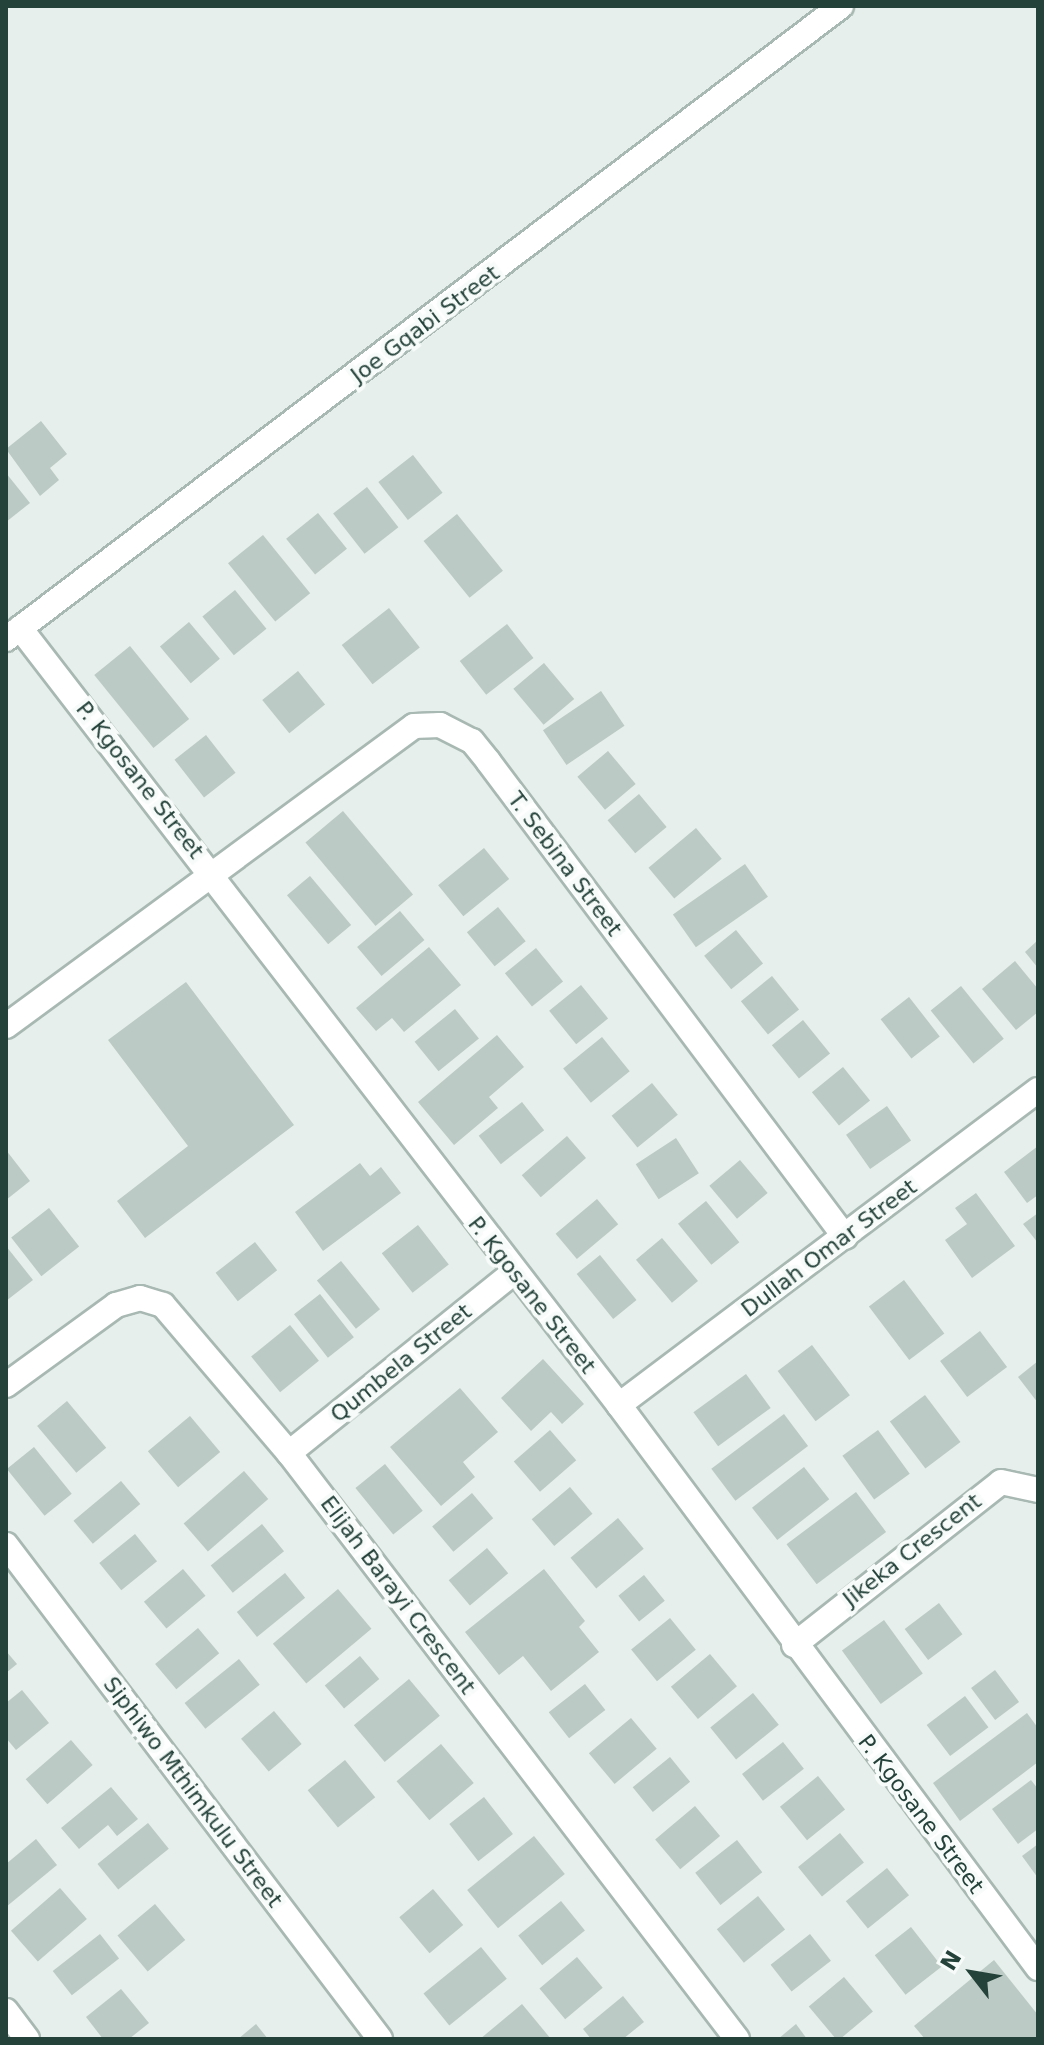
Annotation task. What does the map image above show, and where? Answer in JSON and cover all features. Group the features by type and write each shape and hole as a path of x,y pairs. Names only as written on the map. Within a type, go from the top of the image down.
{"street":[{"name":"Joe Gqabi Street","path":"13,634 841,6"},
{"name":"P. Kgosane Street","path":"13,634 211,872 513,1273 619,1405 794,1645 1038,1968"},
{"name":"T. Sebina Street","path":"6,1026 211,872 414,726 458,732 488,761 845,1237"},
{"name":"Dullah Omar Street","path":"619,1405 1038,1090"},
{"name":"Qumbela Street","path":"289,1453 513,1273"},
{"name":"Elijah Barayi Crescent","path":"6,1385 116,1305 140,1298 181,1322 289,1453 737,2039"},
{"name":"Jikeka Crescent","path":"794,1645 1001,1482 1038,1490"},
{"name":"Siphiwo Mthimkulu Street","path":"6,1545 380,2039"},
{"path":"6,2011 27,2039"}],"building":[{"path":"41,421 67,454 50,468 59,480 40,496 6,449"},
{"path":"413,455 443,493 408,520 378,482"},
{"path":"6,473 30,503 6,522"},
{"path":"367,487 398,527 365,554 333,513"},
{"path":"318,513 347,549 315,575 286,539"},
{"path":"457,514 503,571 470,598 424,541"},
{"path":"263,535 310,593 275,622 228,563"},
{"path":"235,590 266,629 234,655 202,616"},
{"path":"389,608 420,647 373,684 342,645"},
{"path":"189,622 220,659 191,683 160,646"},
{"path":"507,624 533,658 486,695 460,661"},
{"path":"130,646 189,719 153,748 94,675"},
{"path":"544,663 574,699 544,725 513,689"},
{"path":"298,671 325,704 289,733 262,700"},
{"path":"601,691 624,726 566,765 543,730"},
{"path":"206,735 236,773 204,797 174,760"},
{"path":"608,751 636,784 605,810 577,777"},
{"path":"639,794 667,827 635,853 608,820"},
{"path":"343,811 413,894 376,926 305,842"},
{"path":"696,828 722,859 674,898 649,868"},
{"path":"484,848 509,879 463,916 438,885"},
{"path":"745,864 768,897 696,947 673,914"},
{"path":"310,876 351,925 328,944 287,895"},
{"path":"498,907 526,941 495,966 467,932"},
{"path":"400,911 424,940 382,976 357,947"},
{"path":"736,930 763,963 731,989 704,956"},
{"path":"1038,940 1038,968 1025,952"},
{"path":"429,947 461,985 404,1032 392,1018 376,1031 356,1008"},
{"path":"536,948 563,981 532,1007 505,973"},
{"path":"1015,961 1038,989 1038,1012 1016,1030 982,989"},
{"path":"772,976 799,1009 768,1035 741,1001"},
{"path":"186,982 294,1125 145,1238 117,1201 188,1146 108,1040"},
{"path":"581,985 608,1018 576,1044 549,1011"},
{"path":"961,986 1004,1039 973,1063 931,1011"},
{"path":"909,997 940,1036 911,1059 881,1019"},
{"path":"455,1009 479,1039 439,1071 415,1042"},
{"path":"803,1020 830,1053 799,1079 772,1045"},
{"path":"497,1035 524,1067 489,1097 498,1108 454,1145 418,1102"},
{"path":"602,1037 630,1071 591,1103 563,1068"},
{"path":"843,1067 870,1100 839,1126 812,1092"},
{"path":"652,1083 678,1115 637,1148 612,1116"},
{"path":"522,1102 544,1130 501,1164 479,1136"},
{"path":"887,1106 911,1140 870,1169 846,1135"},
{"path":"567,1136 586,1158 541,1197 522,1175"},
{"path":"676,1138 699,1173 659,1199 636,1164"},
{"path":"1038,1146 1038,1195 1027,1203 1004,1172"},
{"path":"6,1150 30,1181 6,1200"},
{"path":"740,1160 768,1193 737,1219 709,1186"},
{"path":"360,1163 370,1176 381,1167 401,1193 323,1251 295,1212"},
{"path":"976,1193 1015,1246 972,1278 945,1240 967,1224 955,1208"},
{"path":"597,1199 618,1224 577,1259 556,1234"},
{"path":"706,1201 739,1242 711,1265 678,1224"},
{"path":"49,1208 79,1247 41,1276 11,1238"},
{"path":"1038,1213 1038,1243 1023,1224"},
{"path":"418,1225 449,1264 413,1293 382,1253"},
{"path":"662,1238 698,1281 672,1303 636,1260"},
{"path":"255,1242 277,1270 238,1301 216,1273"},
{"path":"6,1246 33,1280 6,1301"},
{"path":"600,1255 637,1300 613,1319 577,1274"},
{"path":"341,1261 380,1309 356,1329 317,1281"},
{"path":"904,1280 944,1334 909,1360 869,1306"},
{"path":"320,1294 354,1337 328,1358 294,1314"},
{"path":"290,1325 319,1361 280,1392 251,1356"},
{"path":"980,1331 1007,1367 967,1397 940,1361"},
{"path":"812,1345 850,1395 816,1421 778,1371"},
{"path":"543,1359 584,1404 562,1424 551,1412 531,1431 501,1398"},
{"path":"1038,1361 1038,1403 1018,1377"},
{"path":"746,1374 771,1408 718,1446 693,1412"},
{"path":"460,1388 498,1432 463,1462 475,1477 441,1506 390,1447"},
{"path":"925,1395 961,1442 925,1469 890,1421"},
{"path":"67,1401 106,1448 76,1473 37,1426"},
{"path":"784,1414 808,1446 735,1501 711,1469"},
{"path":"190,1416 220,1452 178,1487 148,1451"},
{"path":"550,1430 576,1460 540,1492 514,1461"},
{"path":"878,1430 910,1474 874,1500 842,1456"},
{"path":"34,1447 72,1494 45,1516 7,1469"},
{"path":"385,1464 423,1511 393,1535 355,1488"},
{"path":"804,1467 829,1499 777,1540 752,1508"},
{"path":"244,1471 268,1499 208,1551 184,1523"},
{"path":"121,1481 140,1504 93,1544 74,1521"},
{"path":"570,1487 592,1514 554,1546 532,1519"},
{"path":"856,1492 886,1532 817,1584 787,1544"},
{"path":"472,1493 493,1518 453,1552 432,1526"},
{"path":"618,1518 644,1549 596,1588 571,1558"},
{"path":"262,1524 284,1551 233,1593 211,1566"},
{"path":"135,1534 157,1561 121,1590 99,1563"},
{"path":"487,1548 508,1573 470,1605 449,1580"},
{"path":"183,1569 205,1596 166,1629 144,1602"},
{"path":"544,1569 585,1621 579,1627 599,1652 551,1691 523,1656 499,1675 465,1632"},
{"path":"285,1573 305,1598 257,1637 237,1612"},
{"path":"644,1575 665,1601 639,1621 618,1596"},
{"path":"338,1589 371,1629 306,1683 273,1644"},
{"path":"939,1603 962,1634 928,1660 905,1629"},
{"path":"670,1618 696,1650 657,1681 631,1649"},
{"path":"884,1620 923,1673 881,1704 842,1651"},
{"path":"198,1628 219,1653 176,1689 155,1664"},
{"path":"6,1651 17,1664 6,1673"},
{"path":"710,1654 737,1686 698,1719 671,1687"},
{"path":"360,1656 379,1679 344,1709 325,1686"},
{"path":"239,1659 260,1685 205,1729 185,1703"},
{"path":"995,1670 1019,1702 995,1720 971,1688"},
{"path":"409,1679 440,1716 385,1762 354,1725"},
{"path":"585,1684 605,1710 569,1738 549,1712"},
{"path":"22,1690 49,1723 16,1750 6,1738 6,1703"},
{"path":"753,1693 779,1725 736,1759 710,1728"},
{"path":"965,1696 988,1727 950,1756 927,1725"},
{"path":"274,1711 302,1744 269,1772 241,1739"},
{"path":"1027,1713 1038,1728 1038,1762 960,1821 933,1783"},
{"path":"631,1718 657,1749 615,1784 589,1753"},
{"path":"71,1740 93,1765 47,1804 26,1779"},
{"path":"783,1742 804,1769 763,1801 742,1774"},
{"path":"441,1744 474,1783 429,1820 397,1781"},
{"path":"670,1757 690,1782 653,1812 633,1787"},
{"path":"345,1760 375,1797 338,1828 308,1790"},
{"path":"818,1776 845,1809 807,1840 780,1807"},
{"path":"1031,1780 1038,1789 1038,1829 1018,1844 992,1809"},
{"path":"111,1787 138,1819 117,1836 108,1825 79,1849 61,1828"},
{"path":"484,1797 513,1834 478,1861 449,1824"},
{"path":"695,1806 720,1836 680,1869 655,1839"},
{"path":"148,1823 169,1849 118,1890 97,1864"},
{"path":"840,1833 864,1863 822,1897 798,1867"},
{"path":"534,1836 565,1874 498,1928 467,1890"},
{"path":"36,1839 57,1865 6,1907 6,1864"},
{"path":"737,1840 762,1872 720,1905 695,1873"},
{"path":"1038,1844 1038,1878 1022,1856"},
{"path":"887,1868 909,1895 868,1929 846,1901"},
{"path":"60,1888 87,1919 38,1962 11,1931"},
{"path":"433,1889 463,1925 430,1953 399,1917"},
{"path":"758,1896 785,1929 744,1963 717,1929"},
{"path":"561,1901 585,1931 542,1965 518,1936"},
{"path":"155,1904 185,1940 148,1972 117,1935"},
{"path":"911,1927 942,1966 906,1995 875,1955"},
{"path":"100,1934 119,1958 72,1995 53,1971"},
{"path":"810,1934 831,1961 792,1992 771,1965"},
{"path":"481,1947 507,1979 449,2025 423,1994"},
{"path":"577,1957 603,1988 565,2019 539,1988"},
{"path":"994,1960 1038,2015 1038,2039 925,2039 914,2026"},
{"path":"844,1977 873,2011 840,2039 836,2039 809,2007"},
{"path":"121,1989 149,2023 129,2039 103,2039 86,2017"},
{"path":"623,1996 644,2022 623,2039 591,2039 583,2029"},
{"path":"522,2004 551,2039 480,2039"},
{"path":"256,2024 268,2039 238,2039"},
{"path":"796,2024 807,2039 778,2039"}]}
